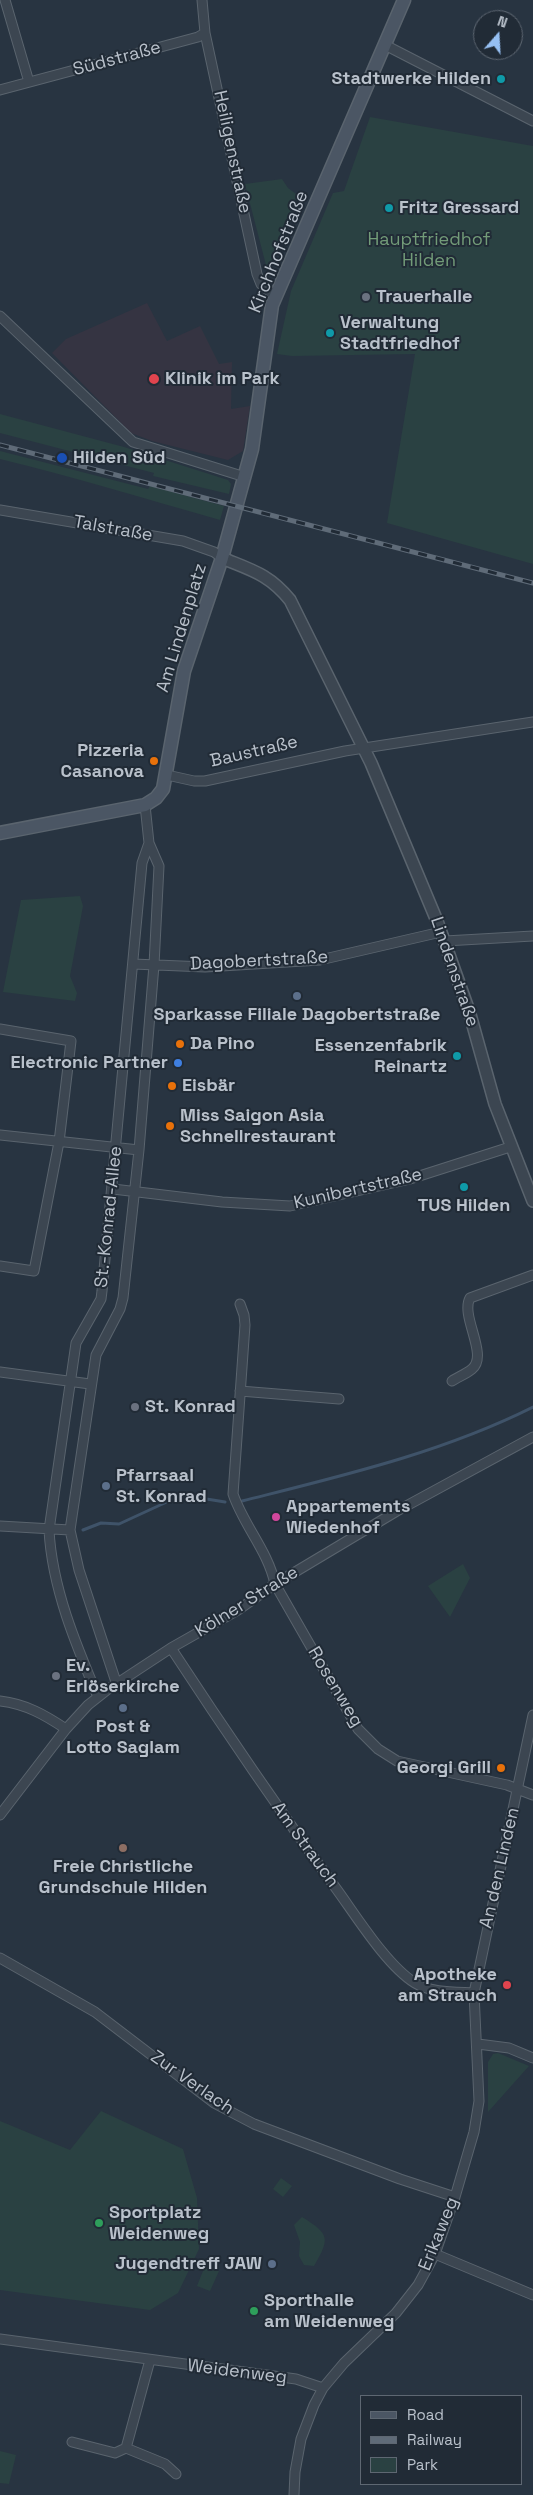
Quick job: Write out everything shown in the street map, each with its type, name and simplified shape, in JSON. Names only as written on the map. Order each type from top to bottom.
[{"type":"main road","name":"Kirchhofstraße","points":[[222,558],[245,477],[257,424],[270,315],[276,297],[404,0]]},
{"type":"main road","name":"Am Lindenplatz","points":[[166,774],[181,682],[222,558]]},
{"type":"main road","points":[[0,833],[144,805],[160,793],[166,774]]},
{"type":"street","points":[[5,0],[29,82]]},
{"type":"street","name":"Heiligenstraße","points":[[202,0],[205,33],[257,274],[261,284],[276,297]]},
{"type":"street","name":"Südstraße","points":[[0,90],[198,37],[205,33]]},
{"type":"street","points":[[385,45],[533,121]]},
{"type":"street","points":[[0,316],[133,442],[245,477]]},
{"type":"street","name":"Talstraße","points":[[0,510],[183,541],[210,550],[222,558]]},
{"type":"street","name":"Am Lindenplatz","points":[[222,558],[262,575],[277,584],[290,600],[363,748]]},
{"type":"street","name":"Baustraße","points":[[166,774],[194,781],[206,781],[268,766],[363,748],[533,722]]},
{"type":"street","name":"Lindenstraße","points":[[363,748],[443,937],[469,1011],[495,1104],[510,1147],[533,1201]]},
{"type":"street","name":"St.-Konrad-Allee","points":[[117,1685],[79,1570],[70,1530],[90,1384],[96,1355],[122,1304],[139,1150],[154,965],[159,866],[149,843],[144,805]]},
{"type":"street","name":"St.-Konrad-Allee","points":[[98,1698],[77,1646],[51,1561],[49,1530],[69,1380],[78,1337],[97,1306],[102,1291],[142,863],[149,843]]},
{"type":"street","name":"Dagobertstraße","points":[[133,964],[214,966],[320,960],[443,937],[533,936]]},
{"type":"street","points":[[0,1029],[71,1041],[59,1142],[34,1271],[0,1266]]},
{"type":"street","points":[[0,1134],[139,1150]]},
{"type":"street","name":"Kunibertstraße","points":[[112,1189],[134,1193],[290,1206],[410,1179],[510,1147]]},
{"type":"street","points":[[452,1381],[472,1369],[478,1358],[468,1308],[470,1298],[533,1275]]},
{"type":"street","name":"Rosenweg","points":[[240,1304],[245,1325],[233,1494],[239,1512],[271,1565],[275,1584],[358,1729],[378,1749],[397,1761],[518,1789],[533,1795]]},
{"type":"street","points":[[0,1372],[90,1384]]},
{"type":"street","points":[[240,1391],[339,1399]]},
{"type":"street","name":"Kölner Straße","points":[[0,1815],[66,1729],[98,1698],[170,1648],[238,1610],[275,1584],[397,1510],[533,1437]]},
{"type":"street","points":[[0,1526],[70,1530]]},
{"type":"street","name":"Am Strauch","points":[[170,1648],[256,1777],[359,1920],[400,1971],[416,1984],[431,1989],[474,1993]]},
{"type":"street","points":[[0,1701],[16,1703],[35,1710],[66,1729]]},
{"type":"street","name":"An den Linden","points":[[474,1993],[493,1896],[533,1715]]},
{"type":"street","name":"Zur Verlach","points":[[0,1958],[95,2012],[214,2103],[246,2120],[400,2179],[455,2197]]},
{"type":"street","name":"Erikaweg","points":[[294,2495],[295,2472],[301,2440],[307,2421],[323,2388],[344,2362],[396,2313],[418,2285],[435,2254],[455,2197],[477,2113],[478,2044],[474,1993]]},
{"type":"street","points":[[478,2044],[509,2048],[533,2058]]},
{"type":"street","points":[[435,2254],[533,2296]]},
{"type":"street","name":"Weidenweg","points":[[0,2339],[296,2379],[323,2388]]},
{"type":"street","points":[[126,2448],[150,2360]]},
{"type":"street","points":[[72,2442],[115,2453],[126,2448],[165,2464],[176,2474]]},
{"type":"shaded area","name":"Klinik im Park","points":[[147,303],[167,341],[200,326],[219,364],[232,362],[231,409],[250,406],[243,451],[228,460],[152,441],[131,433],[52,353],[66,339]]},
{"type":"green space","name":"Hauptfriedhof Hilden","points":[[370,117],[533,146],[533,564],[387,523],[415,354],[292,356],[277,354],[291,291],[333,193],[344,191]]},
{"type":"green space","points":[[282,179],[288,188],[300,197],[299,203],[270,268],[267,269],[245,184]]},
{"type":"green space","points":[[0,414],[124,447],[228,480],[231,484],[229,494],[153,476],[154,473],[0,433]]},
{"type":"green space","points":[[0,451],[148,489],[150,486],[224,506],[220,520],[0,459]]},
{"type":"green space","points":[[80,896],[83,906],[70,976],[77,993],[75,1001],[3,992],[21,900]]},
{"type":"green space","points":[[463,1564],[470,1578],[450,1617],[428,1586]]},
{"type":"green space","points":[[498,2053],[529,2066],[488,2112],[488,2062],[493,2054]]},
{"type":"green space","name":"Sportplatz Weidenweg","points":[[101,2111],[183,2149],[197,2198],[199,2249],[178,2293],[150,2310],[0,2290],[0,2121],[70,2150]]},
{"type":"green space","points":[[281,2178],[292,2186],[283,2197],[273,2189]]},
{"type":"green space","points":[[302,2217],[318,2228],[324,2238],[323,2249],[314,2266],[304,2265],[299,2256],[300,2242],[294,2225]]},
{"type":"green space","points":[[205,2266],[219,2271],[210,2291],[197,2286]]},
{"type":"green space","points":[[0,2451],[16,2455],[9,2484],[0,2483]]},
{"type":"waterway","points":[[242,1501],[390,1462],[463,1438],[533,1407]]},
{"type":"waterway","points":[[83,1530],[101,1523],[119,1524],[182,1495],[225,1502]]},
{"type":"railway","points":[[0,445],[533,583]]},
{"type":"place","name":"Stadtwerke Hilden","points":[[501,79]]},
{"type":"place","name":"Fritz Gressard","points":[[389,208]]},
{"type":"place","name":"Trauerhalle","points":[[366,297]]},
{"type":"place","name":"Verwaltung Stadtfriedhof","points":[[330,333]]},
{"type":"place","name":"Klinik im Park","points":[[154,379]]},
{"type":"place","name":"Hilden Süd","points":[[62,458]]},
{"type":"place","name":"Pizzeria Casanova","points":[[154,761]]},
{"type":"place","name":"Sparkasse Filiale Dagobertstraße","points":[[297,996]]},
{"type":"place","name":"Da Pino","points":[[180,1044]]},
{"type":"place","name":"Essenzenfabrik Reinartz","points":[[457,1056]]},
{"type":"place","name":"Electronic Partner","points":[[178,1063]]},
{"type":"place","name":"Eisbär","points":[[172,1086]]},
{"type":"place","name":"Miss Saigon Asia Schnellrestaurant","points":[[170,1126]]},
{"type":"place","name":"TUS Hilden","points":[[464,1187]]},
{"type":"place","name":"St. Konrad","points":[[135,1407]]},
{"type":"place","name":"Pfarrsaal St. Konrad","points":[[106,1486]]},
{"type":"place","name":"Appartements Wiedenhof","points":[[276,1517]]},
{"type":"place","name":"Ev. Erlöserkirche","points":[[56,1676]]},
{"type":"place","name":"Post & Lotto Saglam","points":[[123,1708]]},
{"type":"place","name":"Georgi Grill","points":[[501,1768]]},
{"type":"place","name":"Freie Christliche Grundschule Hilden","points":[[123,1848]]},
{"type":"place","name":"Apotheke am Strauch","points":[[507,1985]]},
{"type":"place","name":"Sportplatz Weidenweg","points":[[99,2223]]},
{"type":"place","name":"Jugendtreff JAW","points":[[272,2264]]},
{"type":"place","name":"Sporthalle am Weidenweg","points":[[254,2311]]}]
